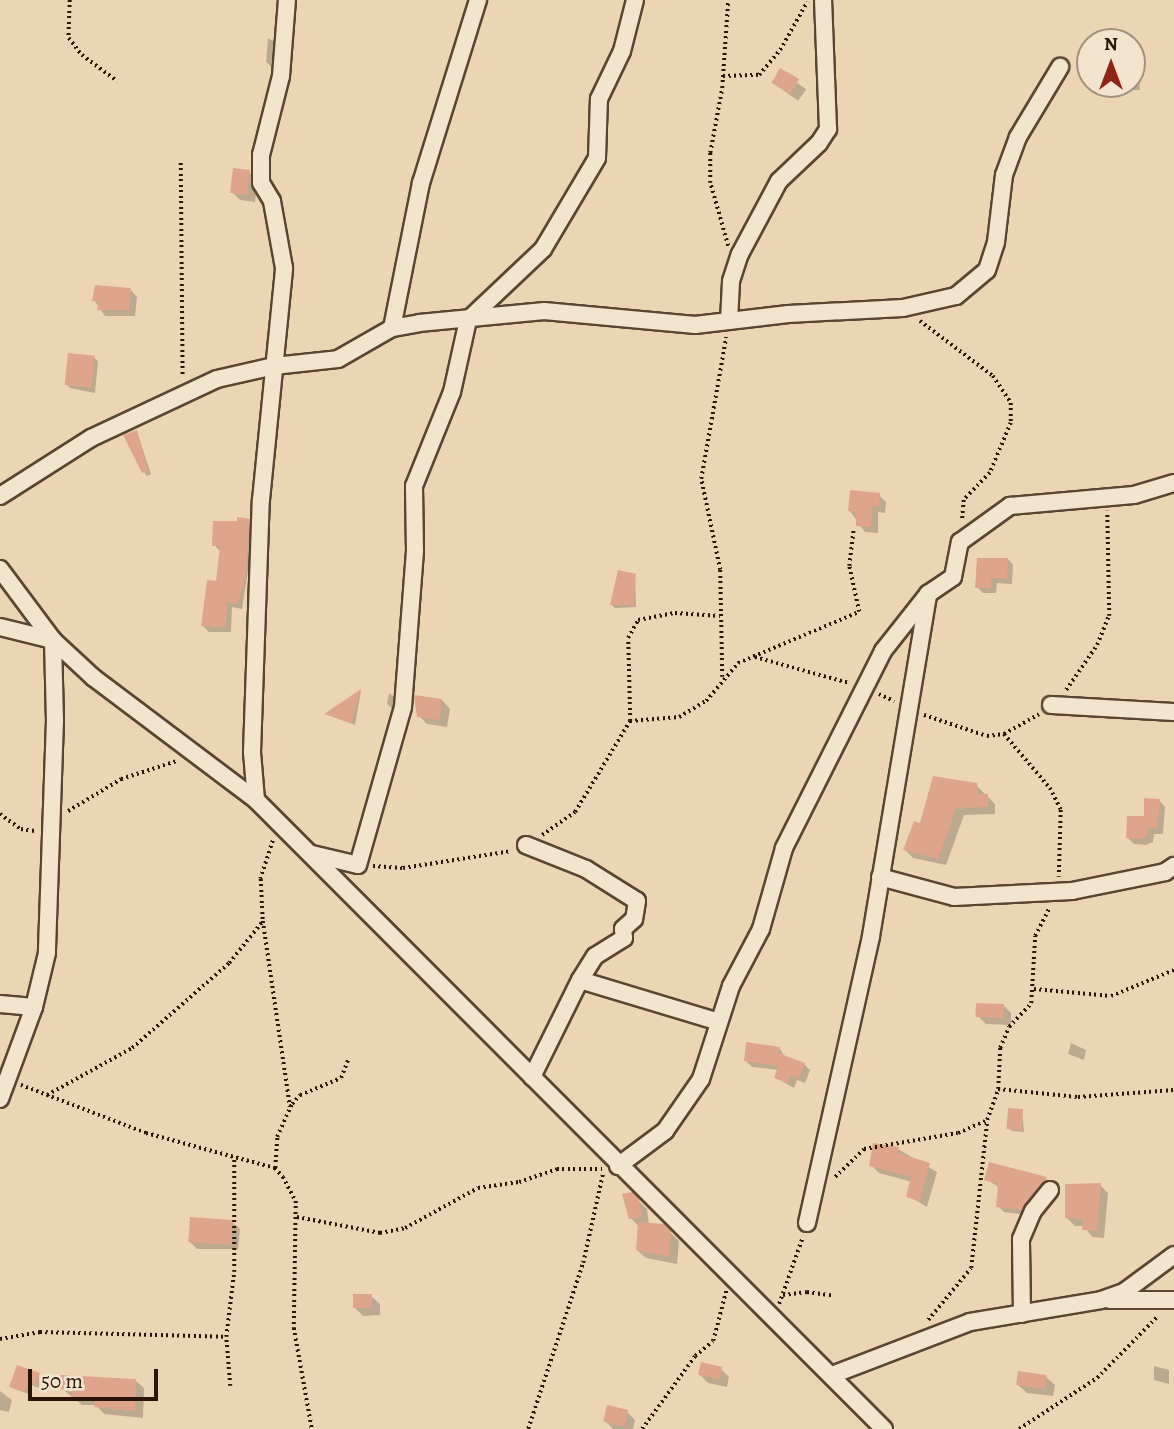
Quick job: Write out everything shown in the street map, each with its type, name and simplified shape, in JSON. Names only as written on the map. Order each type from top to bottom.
[{"type":"street","points":[[256,800],[252,752],[261,500],[284,268],[272,201],[261,183],[261,155],[281,76],[287,0]]},
{"type":"street","points":[[392,328],[421,183],[478,0]]},
{"type":"street","points":[[311,854],[358,865],[403,706],[415,551],[414,486],[452,392],[468,320],[486,298],[543,249],[597,158],[599,99],[622,51],[635,0]]},
{"type":"street","points":[[729,321],[736,265],[779,181],[819,144],[828,129],[823,0]]},
{"type":"street","points":[[0,496],[91,438],[184,393],[217,379],[274,366],[338,359],[392,328],[544,311],[669,324],[729,321],[903,308],[956,296],[987,270],[996,242],[1004,174],[1018,137],[1060,67]]},
{"type":"street","points":[[610,1168],[647,1148],[678,1114],[701,1079],[731,986],[761,929],[783,848],[883,651],[928,594],[953,577],[960,542],[1010,506],[1107,498],[1174,483]]},
{"type":"street","points":[[0,569],[53,640],[94,678],[256,800],[532,1077],[610,1168],[773,1316],[884,1429]]},
{"type":"street","points":[[807,1223],[880,877],[928,594]]},
{"type":"street","points":[[0,627],[53,640]]},
{"type":"street","points":[[0,1099],[34,1007],[47,953],[54,827],[53,640]]},
{"type":"street","points":[[1051,705],[1174,712]]},
{"type":"street","points":[[526,845],[586,869],[637,901],[634,919],[623,929],[624,938],[596,956],[580,980],[532,1077]]},
{"type":"street","points":[[880,877],[954,897],[1072,891],[1165,872],[1174,866]]},
{"type":"street","points":[[580,980],[719,1023]]},
{"type":"street","points":[[0,1004],[34,1007]]},
{"type":"street","points":[[1022,1314],[1021,1239],[1033,1211],[1050,1190]]},
{"type":"street","points":[[832,1375],[970,1322],[1101,1300],[1124,1292],[1174,1255]]},
{"type":"street","points":[[1101,1300],[1170,1305]]},
{"type":"path","points":[[70,0],[69,38],[82,55],[117,81]]},
{"type":"path","points":[[728,0],[723,76],[710,153],[710,183],[720,228],[736,265]]},
{"type":"path","points":[[723,76],[759,75],[780,50],[807,0]]},
{"type":"path","points":[[181,163],[184,393]]},
{"type":"path","points":[[903,308],[993,376],[1011,403],[1011,422],[990,473],[964,500],[960,542]]},
{"type":"path","points":[[722,677],[720,570],[701,479],[729,321]]},
{"type":"path","points":[[913,710],[956,729],[1004,734],[1051,705],[1076,680],[1109,616],[1107,498]]},
{"type":"path","points":[[630,721],[679,717],[706,701],[722,677],[738,663],[859,612],[849,566],[853,531]]},
{"type":"path","points":[[358,865],[403,868],[526,845],[575,811],[630,721],[628,638],[638,620],[675,613],[720,616]]},
{"type":"path","points":[[754,657],[866,688],[901,705]]},
{"type":"path","points":[[1004,734],[1050,788],[1061,810],[1062,861],[1057,883]]},
{"type":"path","points":[[0,814],[21,829],[54,827],[92,792],[160,763],[200,758]]},
{"type":"path","points":[[280,825],[261,879],[263,920],[290,1108]]},
{"type":"path","points":[[924,1323],[971,1268],[987,1120],[998,1089],[1000,1048],[1009,1027],[1026,1013],[1034,989],[1035,936],[1054,895]]},
{"type":"path","points":[[47,1095],[132,1048],[229,963],[263,920]]},
{"type":"path","points":[[1034,989],[1111,996],[1174,970]]},
{"type":"path","points":[[275,1168],[277,1138],[290,1108],[300,1095],[341,1078],[348,1060]]},
{"type":"path","points":[[6,1077],[146,1133],[275,1168],[290,1187],[297,1217],[292,1265],[294,1328],[312,1429]]},
{"type":"path","points":[[998,1089],[1078,1097],[1174,1090]]},
{"type":"path","points":[[831,1182],[864,1149],[958,1133],[987,1120]]},
{"type":"path","points":[[230,1386],[226,1337],[234,1272],[234,1157]]},
{"type":"path","points":[[297,1217],[380,1233],[405,1228],[478,1188],[519,1182],[557,1169],[610,1168],[583,1263],[528,1429]]},
{"type":"path","points":[[773,1316],[783,1295],[807,1223]]},
{"type":"path","points":[[642,1429],[695,1356],[713,1341],[730,1277]]},
{"type":"path","points":[[783,1295],[807,1292],[834,1296]]},
{"type":"path","points":[[1019,1429],[1097,1378],[1170,1305]]},
{"type":"path","points":[[0,1339],[40,1332],[226,1337]]},
{"type":"building","points":[[780,68],[799,79],[791,94],[772,83]]},
{"type":"building","points":[[233,168],[250,170],[247,195],[230,193]]},
{"type":"building","points":[[95,285],[131,288],[129,310],[97,310],[99,302],[92,301]]},
{"type":"building","points":[[68,353],[95,356],[92,388],[65,385]]},
{"type":"building","points":[[137,430],[148,471],[142,473],[123,435]]},
{"type":"building","points":[[850,490],[880,493],[879,506],[872,506],[871,527],[856,526],[856,512],[848,511]]},
{"type":"building","points":[[237,517],[250,519],[245,581],[237,604],[227,602],[226,627],[201,626],[207,580],[216,581],[220,546],[212,546],[213,521],[237,521]]},
{"type":"building","points":[[977,558],[1008,558],[1007,579],[991,578],[991,588],[975,588]]},
{"type":"building","points":[[618,570],[636,574],[633,605],[610,605]]},
{"type":"building","points":[[361,689],[351,723],[324,714]]},
{"type":"building","points":[[414,695],[442,699],[439,720],[417,717]]},
{"type":"building","points":[[933,776],[977,783],[978,794],[988,794],[988,807],[956,808],[938,859],[903,850],[914,821],[920,823]]},
{"type":"building","points":[[1144,798],[1160,799],[1157,828],[1148,828],[1147,836],[1139,839],[1126,838],[1127,816],[1144,816]]},
{"type":"building","points":[[976,1003],[1004,1004],[1003,1018],[976,1017]]},
{"type":"building","points":[[746,1042],[780,1047],[778,1053],[805,1063],[799,1078],[791,1075],[788,1083],[774,1078],[778,1066],[744,1061]]},
{"type":"building","points":[[1008,1108],[1023,1109],[1021,1130],[1007,1129]]},
{"type":"building","points":[[873,1143],[899,1147],[898,1153],[930,1163],[919,1201],[906,1197],[911,1177],[869,1166]]},
{"type":"building","points":[[989,1162],[1047,1177],[1022,1210],[996,1207],[998,1184],[984,1180]]},
{"type":"building","points":[[1101,1183],[1097,1231],[1082,1230],[1083,1219],[1065,1218],[1065,1184]]},
{"type":"building","points":[[633,1192],[639,1199],[642,1217],[629,1219],[622,1194]]},
{"type":"building","points":[[190,1217],[233,1220],[231,1245],[188,1242]]},
{"type":"building","points":[[638,1222],[664,1224],[671,1231],[669,1257],[636,1250]]},
{"type":"building","points":[[353,1294],[372,1294],[372,1308],[353,1308]]},
{"type":"building","points":[[701,1362],[722,1367],[720,1380],[698,1375]]},
{"type":"building","points":[[17,1365],[40,1373],[35,1385],[28,1383],[24,1392],[9,1387]]},
{"type":"building","points":[[1018,1371],[1047,1375],[1045,1389],[1016,1385]]},
{"type":"building","points":[[60,1375],[136,1379],[135,1411],[94,1407],[95,1397],[72,1397],[72,1389],[60,1389]]},
{"type":"building","points":[[607,1405],[628,1410],[625,1427],[603,1422]]}]
